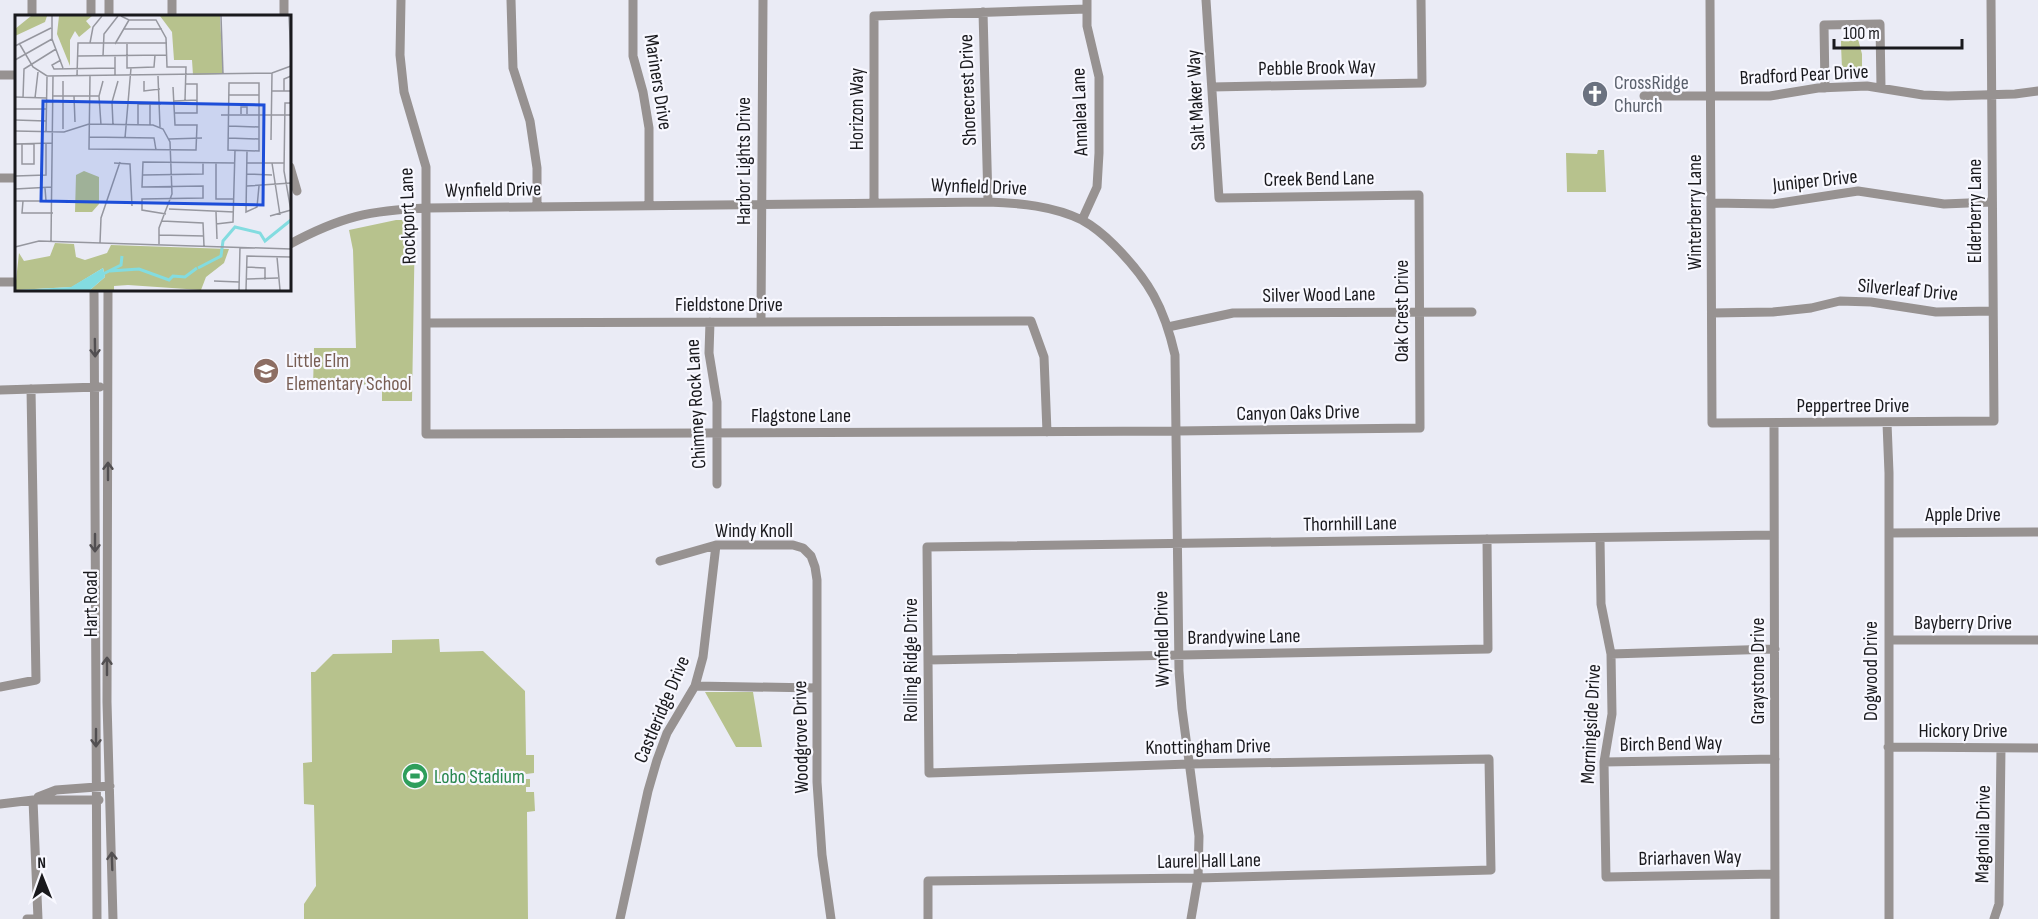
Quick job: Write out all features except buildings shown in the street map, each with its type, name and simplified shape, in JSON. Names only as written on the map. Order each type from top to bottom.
[{"type":"street","points":[[171,0],[172,15]]},
{"type":"street","name":"Rockport Lane","points":[[401,0],[400,55],[404,92],[426,166],[426,434]]},
{"type":"street","points":[[511,0],[513,68],[530,121],[537,168],[537,206]]},
{"type":"street","name":"Mariners Drive","points":[[633,0],[633,56],[643,92],[649,128],[650,205]]},
{"type":"street","name":"Harbor Lights Drive","points":[[761,322],[763,0]]},
{"type":"street","name":"Salt Maker Way","points":[[1206,0],[1219,198]]},
{"type":"street","name":"Pebble Brook Way","points":[[1212,87],[1422,82],[1421,0]]},
{"type":"street","name":"Winterberry Lane","points":[[1710,0],[1712,423]]},
{"type":"street","name":"Elderberry Lane","points":[[1991,0],[1994,421]]},
{"type":"street","points":[[983,12],[1087,5]]},
{"type":"street","name":"Annalea Lane","points":[[1082,220],[1097,187],[1099,153],[1099,77],[1087,26],[1087,5]]},
{"type":"street","name":"Horizon Way","points":[[874,203],[874,15],[983,12]]},
{"type":"street","name":"Shorecrest Drive","points":[[983,12],[988,202]]},
{"type":"street","points":[[1825,88],[1824,25],[1880,24],[1881,88]]},
{"type":"street","name":"Bradford Pear Drive","points":[[1644,96],[1770,96],[1825,88],[1867,86],[1923,95],[1992,95],[2038,91]]},
{"type":"street","points":[[291,170],[297,191]]},
{"type":"street","name":"Juniper Drive","points":[[1712,203],[1773,204],[1858,191],[1944,204],[1992,202]]},
{"type":"street","name":"Creek Bend Lane","points":[[1219,198],[1419,195]]},
{"type":"street","name":"Oak Crest Drive","points":[[1419,195],[1420,428]]},
{"type":"street","name":"Wynfield Drive","points":[[291,243],[318,228],[348,217],[386,210],[537,206],[988,202],[1015,202],[1046,208],[1082,220],[1106,237],[1131,262],[1154,292],[1168,327],[1175,356],[1179,655],[1182,709],[1199,836],[1198,878],[1191,919]]},
{"type":"street","name":"Hart Road","points":[[94,291],[97,919]]},
{"type":"street","name":"Hart Road","points":[[108,291],[107,702],[113,919]]},
{"type":"street","name":"Silverleaf Drive","points":[[1712,313],[1773,312],[1811,308],[1840,301],[1870,302],[1936,312],[1993,311]]},
{"type":"street","name":"Silver Wood Lane","points":[[1168,327],[1233,313],[1472,312]]},
{"type":"street","name":"Fieldstone Drive","points":[[426,323],[1031,321],[1044,357],[1047,432]]},
{"type":"street","name":"Chimney Rock Lane","points":[[710,322],[709,353],[717,402],[717,484]]},
{"type":"street","points":[[0,390],[108,387]]},
{"type":"street","points":[[0,687],[36,680],[31,389]]},
{"type":"street","name":"Peppertree Drive","points":[[1712,423],[1994,421]]},
{"type":"street","name":"Graystone Drive","points":[[1774,423],[1775,919]]},
{"type":"street","name":"Dogwood Drive","points":[[1887,423],[1889,919]]},
{"type":"street","name":"Canyon Oaks Drive","points":[[1177,431],[1420,428]]},
{"type":"street","name":"Flagstone Lane","points":[[426,434],[1177,431]]},
{"type":"street","name":"Apple Drive","points":[[1889,532],[2038,532]]},
{"type":"street","name":"Thornhill Lane","points":[[927,547],[1774,535]]},
{"type":"street","name":"Morningside Drive","points":[[1600,538],[1601,604],[1611,654],[1612,714],[1604,762],[1606,877]]},
{"type":"street","name":"Brandywine Lane","points":[[928,660],[1488,649],[1487,539]]},
{"type":"street","name":"Windy Knoll","points":[[660,561],[716,545],[793,545],[803,548],[811,556]]},
{"type":"street","name":"Castleridge Drive","points":[[620,919],[657,760],[667,733],[695,686],[703,657],[716,545]]},
{"type":"street","name":"Rolling Ridge Drive","points":[[927,547],[929,773]]},
{"type":"street","name":"Woodgrove Drive","points":[[811,556],[817,580],[817,782],[822,855],[831,919]]},
{"type":"street","points":[[96,583],[108,583]]},
{"type":"street","name":"Bayberry Drive","points":[[1889,640],[2038,640]]},
{"type":"street","points":[[1611,654],[1774,649]]},
{"type":"street","points":[[695,686],[817,688]]},
{"type":"street","name":"Hickory Drive","points":[[1888,747],[2038,748]]},
{"type":"street","name":"Magnolia Drive","points":[[1994,919],[1999,904],[2001,748]]},
{"type":"street","name":"Knottingham Drive","points":[[929,773],[1189,764],[1489,759],[1491,870]]},
{"type":"street","name":"Birch Bend Way","points":[[1604,762],[1775,759]]},
{"type":"street","points":[[33,800],[56,790],[110,786]]},
{"type":"street","points":[[27,919],[38,919],[33,800]]},
{"type":"street","points":[[0,804],[33,800],[110,800]]},
{"type":"street","name":"Laurel Hall Lane","points":[[928,919],[928,881],[1198,878],[1491,870]]},
{"type":"street","name":"Briarhaven Way","points":[[1606,877],[1775,874]]},
{"type":"green space","points":[[1858,39],[1862,54],[1862,71],[1842,72],[1841,41]]},
{"type":"green space","points":[[1598,150],[1604,150],[1606,192],[1567,192],[1566,153],[1597,154]]},
{"type":"green space","points":[[396,220],[415,222],[412,401],[382,401],[382,385],[342,384],[313,388],[314,348],[356,348],[353,250],[349,230]]},
{"type":"green space","name":"Lobo Stadium","points":[[439,639],[440,652],[483,651],[525,691],[526,755],[534,755],[534,773],[526,774],[526,779],[530,779],[530,787],[526,787],[526,792],[534,792],[535,811],[527,812],[528,919],[304,919],[304,904],[316,886],[314,805],[304,804],[303,763],[312,762],[311,672],[315,672],[333,654],[392,653],[392,640]]},
{"type":"green space","points":[[705,692],[753,692],[762,747],[736,747]]},
{"type":"place","name":"CrossRidge Church","points":[[1595,94]]},
{"type":"place","name":"Little Elm Elementary School","points":[[266,371]]},
{"type":"place","name":"Lobo Stadium","points":[[415,776]]}]
